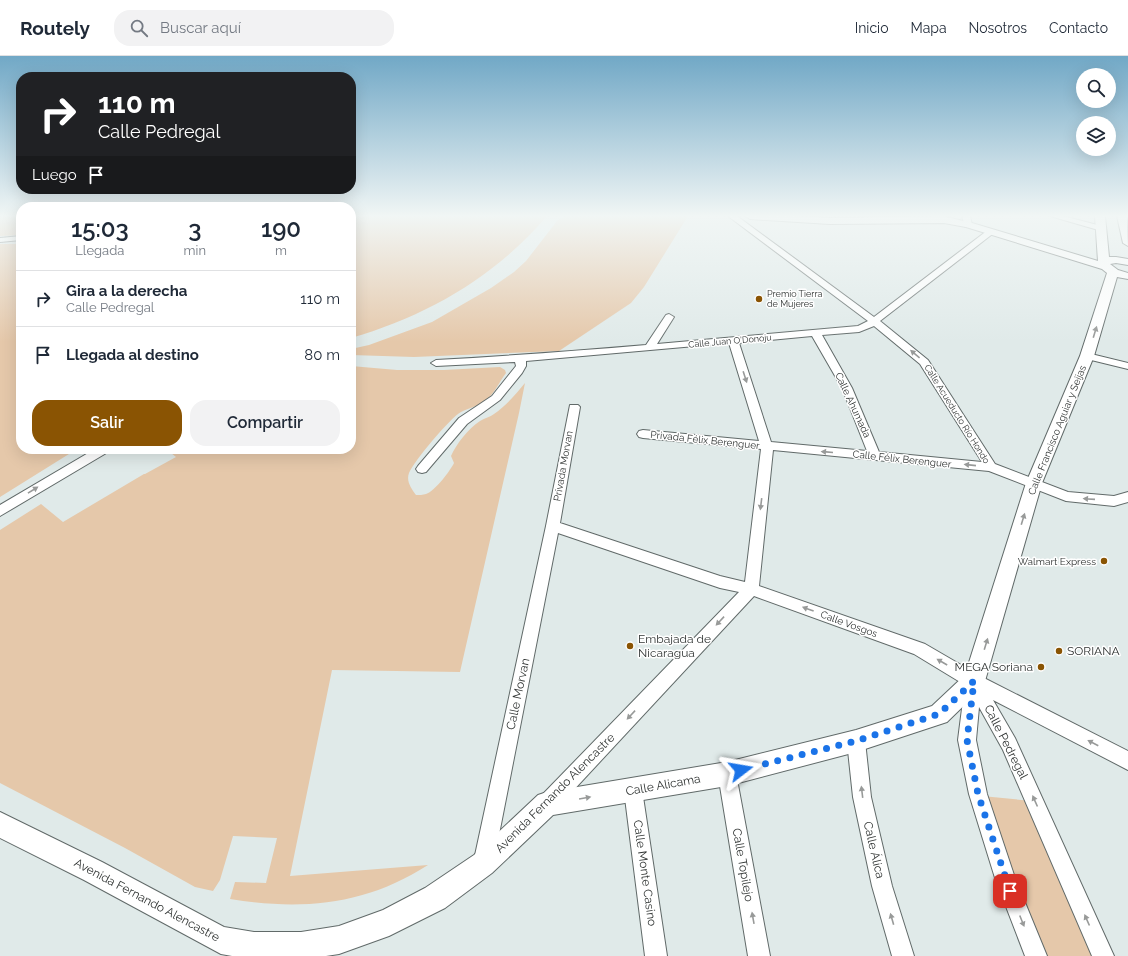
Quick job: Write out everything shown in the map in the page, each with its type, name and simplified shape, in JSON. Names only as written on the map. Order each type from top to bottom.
[{"type":"street","name":"Calle Acueducto Río Hondo","points":[[789,258],[874,321],[924,362],[991,467]]},
{"type":"street","name":"Calle Juan O'Donoju","points":[[436,363],[520,357],[542,357],[859,329],[868,326],[957,258]]},
{"type":"street","points":[[1073,258],[1117,272]]},
{"type":"street","name":"Calle Francisco Aguiar y Seijas","points":[[974,681],[1034,483],[1088,356],[1117,272],[1112,258]]},
{"type":"street","points":[[1117,272],[1105,262],[1114,260],[1128,262]]},
{"type":"street","points":[[650,347],[669,318]]},
{"type":"street","name":"Calle Ahumada","points":[[816,334],[847,388],[875,456]]},
{"type":"street","points":[[733,340],[767,447],[751,588]]},
{"type":"street","points":[[1088,356],[1128,366]]},
{"type":"street","points":[[422,469],[463,421],[496,398],[517,373],[521,366],[520,357]]},
{"type":"street","name":"Privada Morvan","points":[[553,526],[574,407]]},
{"type":"street","name":"Privada Félix Berenguer","points":[[643,434],[767,447]]},
{"type":"street","name":"Calle Félix Berenguer","points":[[767,447],[991,467],[1034,483]]},
{"type":"street","points":[[0,511],[96,454]]},
{"type":"street","points":[[1034,483],[1066,496],[1114,501],[1128,498]]},
{"type":"street","name":"Calle Vosgos","points":[[553,526],[720,582],[751,588],[919,650],[974,681],[1128,761]]},
{"type":"street","name":"Calle Morvan","points":[[483,864],[553,526]]},
{"type":"street","name":"Avenida Fernando Alencastre","points":[[0,825],[93,871],[221,940],[254,946],[301,946],[339,940],[382,924],[435,898],[483,864],[547,804],[751,588]]},
{"type":"street","name":"Calle Alicama","points":[[547,804],[727,774],[856,741],[939,714],[974,681]]},
{"type":"street","name":"Calle Pedregal","points":[[974,681],[967,740],[978,794],[1005,878],[1036,956]]},
{"type":"street","name":"Calle Pedregal","points":[[974,681],[1009,744],[1103,956]]},
{"type":"street","name":"Calle Álica","points":[[856,741],[862,797],[882,886],[903,956]]},
{"type":"street","name":"Calle Topilejo","points":[[727,774],[760,956]]},
{"type":"street","name":"Calle Monte Casino","points":[[633,790],[656,956]]},
{"type":"shaded area","points":[[0,258],[16,258],[16,454],[69,454],[0,497]]},
{"type":"shaded area","points":[[356,258],[505,258],[458,292],[433,306],[379,329],[356,336]]},
{"type":"shaded area","points":[[528,258],[662,258],[644,287],[631,303],[559,351],[414,357],[356,355],[356,348],[369,345],[432,322],[491,288],[514,272]]},
{"type":"shaded area","points":[[356,366],[397,370],[444,370],[500,367],[505,370],[506,373],[489,397],[480,404],[461,412],[456,416],[441,431],[412,467],[408,479],[412,490],[416,495],[422,495],[430,492],[446,476],[454,463],[451,456],[456,446],[471,428],[503,407],[525,383],[460,672],[332,670],[290,876],[428,865],[381,889],[333,902],[283,904],[257,903],[230,899],[235,882],[266,883],[277,838],[233,836],[220,880],[213,891],[195,887],[125,848],[0,783],[0,530],[41,504],[63,522],[144,474],[176,457],[172,454],[356,454]]},
{"type":"shaded area","points":[[982,796],[1032,801],[1102,956],[1039,956]]},
{"type":"place","name":"Premio Tierra de Mujeres","points":[[759,299]]},
{"type":"place","name":"Walmart Express","points":[[1104,561]]},
{"type":"place","name":"Embajada de Nicaragua","points":[[630,646]]},
{"type":"place","name":"SORIANA","points":[[1059,651]]},
{"type":"place","name":"MEGA Soriana","points":[[1041,667]]},
{"type":"route","points":[[741,770],[856,741],[939,714],[974,681],[967,740],[978,794],[1010,891]]}]
